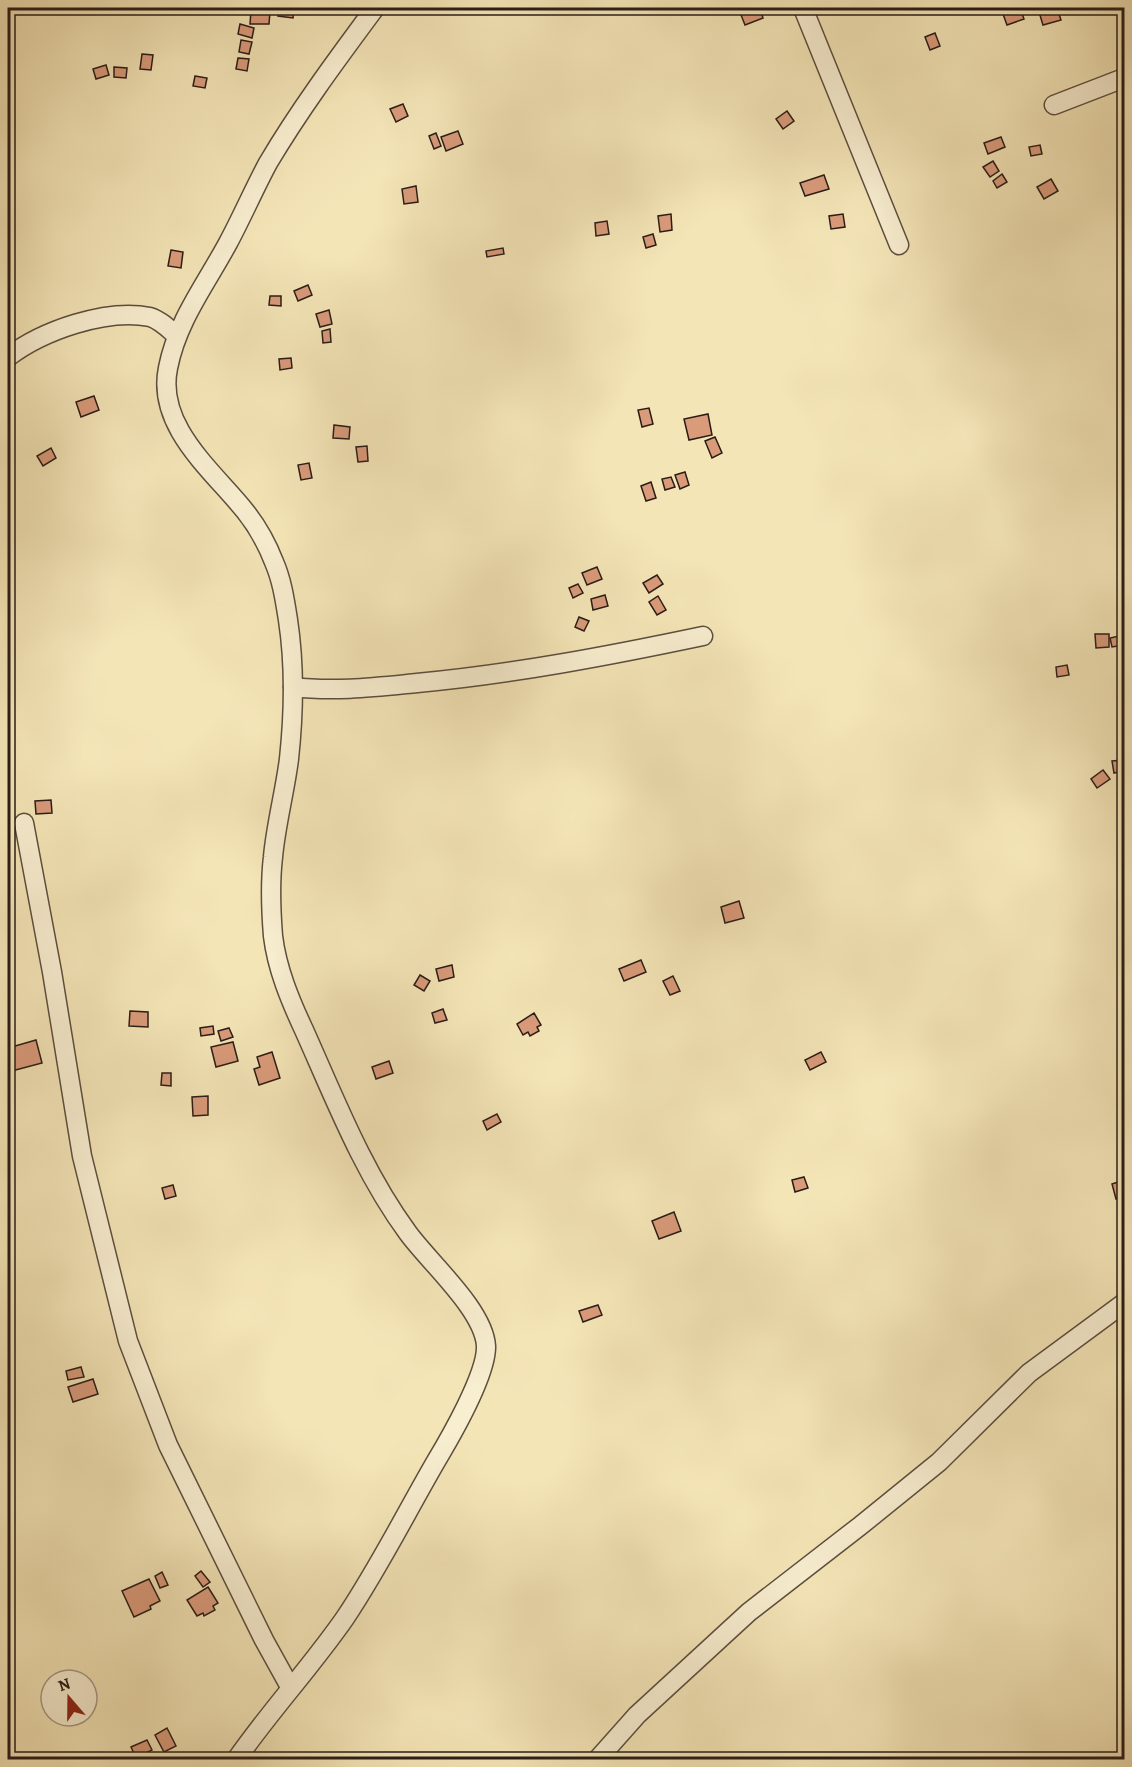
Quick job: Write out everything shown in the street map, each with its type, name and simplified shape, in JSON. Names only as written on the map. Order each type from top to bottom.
[{"type":"street","points":[[236,1760],[344,1619],[366,1584],[454,1431],[480,1372],[486,1350],[482,1331],[469,1306],[408,1233],[382,1194],[357,1147],[288,996],[273,937],[273,857],[289,758],[293,687],[289,626],[277,567],[261,535],[245,511],[211,474],[176,423],[168,400],[166,374],[177,336],[189,309],[230,239],[268,164],[308,101],[375,8]]},
{"type":"street","points":[[803,8],[899,245]]},
{"type":"street","points":[[1054,105],[1125,78]]},
{"type":"street","points":[[8,357],[36,339],[64,327],[104,318],[151,317],[177,336]]},
{"type":"street","points":[[293,687],[317,690],[351,689],[482,677],[601,657],[703,636]]},
{"type":"street","points":[[24,823],[70,1074],[82,1156],[128,1341],[168,1445],[264,1640],[290,1687]]},
{"type":"street","points":[[597,1760],[637,1715],[749,1612],[861,1526],[939,1461],[1029,1373],[1125,1303]]},
{"type":"building","points":[[279,8],[294,8],[293,18],[278,16]]},
{"type":"building","points":[[760,8],[763,18],[745,25],[741,15]]},
{"type":"building","points":[[1020,8],[1024,19],[1007,25],[1003,14]]},
{"type":"building","points":[[1057,8],[1061,20],[1043,25],[1039,12]]},
{"type":"building","points":[[251,11],[270,12],[269,24],[250,24]]},
{"type":"building","points":[[240,24],[254,28],[252,38],[238,34]]},
{"type":"building","points":[[935,33],[940,46],[930,50],[925,37]]},
{"type":"building","points":[[241,40],[252,42],[249,54],[239,52]]},
{"type":"building","points":[[142,54],[153,55],[151,70],[140,69]]},
{"type":"building","points":[[238,58],[249,59],[247,71],[236,69]]},
{"type":"building","points":[[106,65],[109,75],[96,79],[93,69]]},
{"type":"building","points":[[114,67],[127,68],[126,78],[114,77]]},
{"type":"building","points":[[195,76],[207,78],[205,88],[193,86]]},
{"type":"building","points":[[403,104],[408,116],[396,122],[390,109]]},
{"type":"building","points":[[787,111],[794,121],[783,129],[776,119]]},
{"type":"building","points":[[458,131],[463,144],[446,151],[441,137]]},
{"type":"building","points":[[436,133],[441,146],[434,149],[429,136]]},
{"type":"building","points":[[1001,137],[1005,147],[988,154],[984,143]]},
{"type":"building","points":[[1040,145],[1042,154],[1031,156],[1029,147]]},
{"type":"building","points":[[993,161],[999,171],[990,177],[983,167]]},
{"type":"building","points":[[1002,174],[1007,182],[997,188],[993,181]]},
{"type":"building","points":[[824,175],[829,189],[805,196],[800,183]]},
{"type":"building","points":[[1051,179],[1058,191],[1044,199],[1037,187]]},
{"type":"building","points":[[416,186],[418,202],[404,204],[402,189]]},
{"type":"building","points":[[671,214],[672,230],[660,232],[658,216]]},
{"type":"building","points":[[843,214],[845,227],[831,229],[829,216]]},
{"type":"building","points":[[607,221],[609,234],[596,236],[595,223]]},
{"type":"building","points":[[653,234],[656,245],[646,248],[643,237]]},
{"type":"building","points":[[503,248],[504,254],[487,257],[486,251]]},
{"type":"building","points":[[171,250],[183,252],[181,268],[168,266]]},
{"type":"building","points":[[308,285],[312,295],[298,301],[294,291]]},
{"type":"building","points":[[270,296],[281,296],[281,306],[269,305]]},
{"type":"building","points":[[329,310],[332,324],[320,327],[316,314]]},
{"type":"building","points":[[330,329],[331,342],[323,343],[322,331]]},
{"type":"building","points":[[291,358],[292,368],[280,370],[279,359]]},
{"type":"building","points":[[94,396],[99,410],[81,417],[76,402]]},
{"type":"building","points":[[649,408],[653,424],[642,427],[638,410]]},
{"type":"building","points":[[708,414],[712,435],[689,440],[684,419]]},
{"type":"building","points":[[334,425],[350,427],[349,439],[333,438]]},
{"type":"building","points":[[715,437],[722,453],[712,458],[705,441]]},
{"type":"building","points":[[367,446],[368,461],[358,462],[356,447]]},
{"type":"building","points":[[51,448],[56,458],[43,466],[37,456]]},
{"type":"building","points":[[309,463],[312,478],[301,480],[298,465]]},
{"type":"building","points":[[685,472],[689,485],[680,489],[675,475]]},
{"type":"building","points":[[671,477],[675,487],[665,490],[662,479]]},
{"type":"building","points":[[651,482],[656,498],[646,501],[641,486]]},
{"type":"building","points":[[597,567],[602,579],[587,585],[582,573]]},
{"type":"building","points":[[657,575],[663,584],[649,593],[643,583]]},
{"type":"building","points":[[578,584],[583,593],[573,598],[569,588]]},
{"type":"building","points":[[605,595],[608,606],[593,610],[591,599]]},
{"type":"building","points":[[658,596],[666,610],[657,615],[649,602]]},
{"type":"building","points":[[579,617],[589,621],[584,631],[575,627]]},
{"type":"building","points":[[1095,634],[1109,634],[1109,647],[1096,648]]},
{"type":"building","points":[[1124,635],[1124,645],[1112,647],[1110,638]]},
{"type":"building","points":[[1067,665],[1069,675],[1057,677],[1056,667]]},
{"type":"building","points":[[1124,760],[1124,771],[1114,773],[1112,761]]},
{"type":"building","points":[[1103,770],[1110,779],[1097,788],[1091,779]]},
{"type":"building","points":[[51,800],[52,813],[36,814],[35,801]]},
{"type":"building","points":[[739,901],[744,918],[725,923],[721,907]]},
{"type":"building","points":[[641,960],[646,972],[624,981],[619,969]]},
{"type":"building","points":[[452,965],[454,977],[439,981],[436,969]]},
{"type":"building","points":[[420,975],[430,981],[424,991],[414,985]]},
{"type":"building","points":[[673,976],[680,991],[670,995],[663,981]]},
{"type":"building","points":[[443,1009],[447,1020],[435,1023],[432,1013]]},
{"type":"building","points":[[130,1011],[148,1012],[148,1027],[129,1026]]},
{"type":"building","points":[[534,1013],[541,1025],[537,1027],[539,1031],[530,1036],[528,1032],[523,1035],[517,1024]]},
{"type":"building","points":[[213,1026],[214,1034],[201,1036],[200,1028]]},
{"type":"building","points":[[229,1028],[233,1037],[221,1041],[218,1031]]},
{"type":"building","points":[[36,1040],[42,1063],[8,1072],[8,1048]]},
{"type":"building","points":[[233,1042],[238,1061],[216,1067],[211,1047]]},
{"type":"building","points":[[272,1052],[280,1078],[259,1085],[254,1069],[260,1067],[257,1057]]},
{"type":"building","points":[[821,1052],[826,1062],[810,1070],[805,1060]]},
{"type":"building","points":[[389,1061],[393,1073],[376,1079],[372,1067]]},
{"type":"building","points":[[162,1073],[171,1073],[171,1086],[161,1085]]},
{"type":"building","points":[[208,1096],[208,1115],[193,1116],[192,1097]]},
{"type":"building","points":[[497,1114],[501,1122],[487,1130],[483,1121]]},
{"type":"building","points":[[804,1177],[808,1188],[795,1192],[792,1180]]},
{"type":"building","points":[[1124,1180],[1124,1196],[1116,1199],[1112,1184]]},
{"type":"building","points":[[173,1185],[176,1196],[165,1199],[162,1188]]},
{"type":"building","points":[[674,1212],[681,1231],[659,1239],[652,1221]]},
{"type":"building","points":[[598,1305],[602,1315],[583,1322],[579,1311]]},
{"type":"building","points":[[81,1367],[84,1377],[68,1380],[66,1371]]},
{"type":"building","points":[[93,1379],[98,1394],[73,1402],[68,1387]]},
{"type":"building","points":[[201,1571],[210,1582],[203,1587],[195,1576]]},
{"type":"building","points":[[162,1572],[168,1585],[160,1588],[155,1576]]},
{"type":"building","points":[[149,1579],[160,1601],[150,1606],[151,1609],[134,1617],[122,1591]]},
{"type":"building","points":[[208,1587],[218,1603],[213,1606],[215,1610],[204,1616],[203,1613],[197,1616],[187,1600]]},
{"type":"building","points":[[167,1728],[176,1746],[164,1752],[155,1735]]},
{"type":"building","points":[[147,1740],[152,1750],[136,1758],[131,1747]]}]
